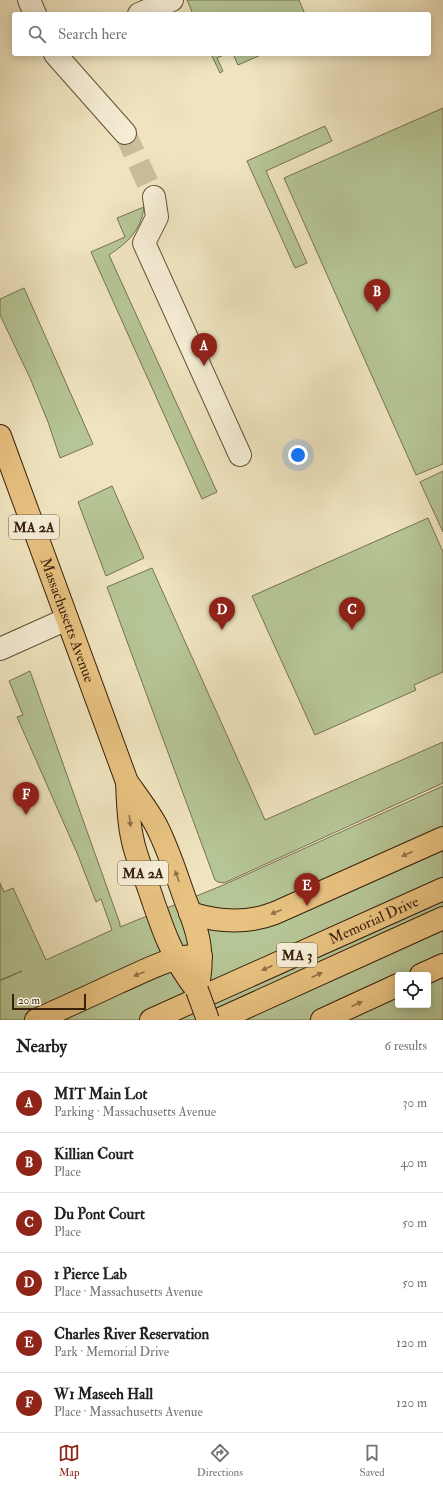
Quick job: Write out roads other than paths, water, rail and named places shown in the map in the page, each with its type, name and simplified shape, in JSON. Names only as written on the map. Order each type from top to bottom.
[{"type":"main road","name":"Massachusetts Avenue","points":[[0,436],[127,782],[147,810],[162,837],[190,913],[198,938],[196,974],[208,1020]]},
{"type":"main road","name":"Massachusetts Avenue","points":[[127,782],[129,821],[136,854],[176,959]]},
{"type":"main road","points":[[190,913],[230,921],[260,918],[275,913],[443,838]]},
{"type":"main road","name":"Memorial Drive","points":[[151,1020],[443,889]]},
{"type":"main road","name":"Memorial Drive","points":[[218,1020],[443,918]]},
{"type":"main road","points":[[36,1020],[140,973],[176,959],[192,955],[196,974]]},
{"type":"main road","points":[[428,972],[443,965]]},
{"type":"main road","points":[[322,1020],[395,987]]},
{"type":"street","points":[[29,0],[34,12]]},
{"type":"street","points":[[144,12],[172,0]]},
{"type":"street","points":[[57,56],[125,133]]},
{"type":"street","points":[[154,197],[157,217],[144,243],[240,455]]},
{"type":"street","points":[[0,649],[67,619]]},
{"type":"tunnel","points":[[125,133],[154,197]]},
{"type":"place","name":"Killian Court","points":[[377,312]]},
{"type":"place","name":"MIT Main Lot","points":[[204,366]]},
{"type":"place","name":"1 Pierce Lab","points":[[222,630]]},
{"type":"place","name":"Du Pont Court","points":[[352,630]]},
{"type":"place","name":"W1 Maseeh Hall","points":[[26,815]]},
{"type":"place","name":"Charles River Reservation","points":[[307,906]]}]
